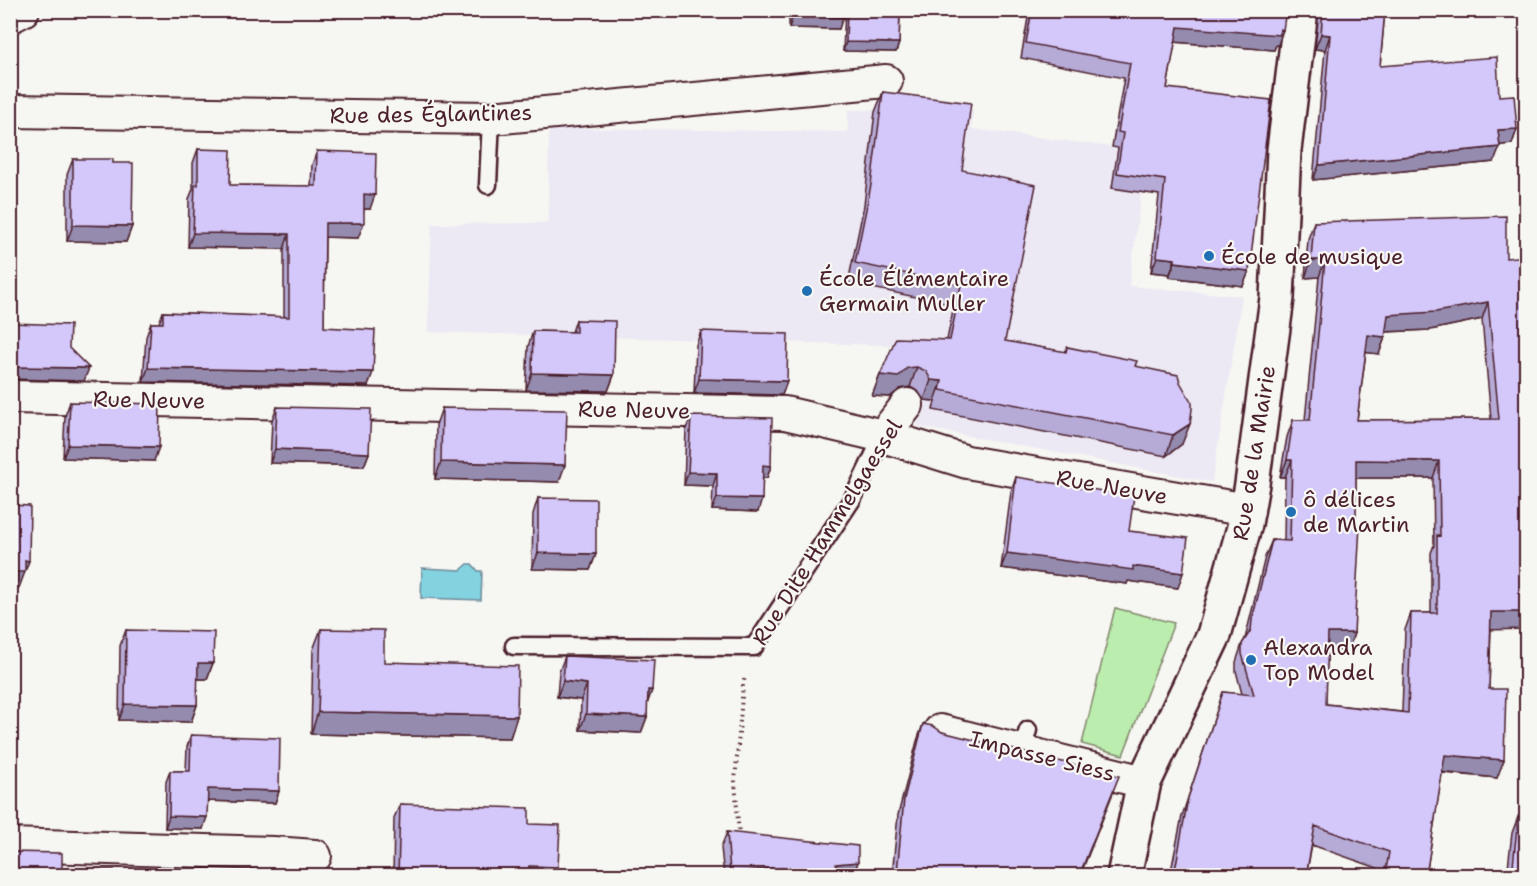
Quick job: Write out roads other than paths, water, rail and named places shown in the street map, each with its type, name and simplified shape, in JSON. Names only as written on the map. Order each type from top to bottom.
[{"type":"street","points":[[10,17],[23,10]]},
{"type":"street","name":"Rue de la Mairie","points":[[1124,876],[1144,782],[1214,635],[1248,510],[1277,298],[1284,150],[1301,10]]},
{"type":"street","name":"Rue des Églantines","points":[[10,111],[491,118],[886,81]]},
{"type":"street","name":"Rue Neuve","points":[[10,398],[785,413],[883,436],[967,462],[1248,510]]},
{"type":"street","name":"Rue Dite Hammelgaessel","points":[[883,436],[907,405]]},
{"type":"street","name":"Impasse Siess","points":[[940,731],[1025,741],[1144,782]]},
{"type":"street","points":[[10,845],[315,856]]},
{"type":"lane","points":[[488,185],[491,118]]},
{"type":"lane","name":"Rue Dite Hammelgaessel","points":[[514,645],[754,647],[853,498],[883,436]]},
{"type":"water","points":[[468,564],[482,571],[481,600],[421,598],[422,568],[461,570]]},
{"type":"place","name":"École de musique","points":[[1209,256]]},
{"type":"place","name":"École Élémentaire Germain Muller","points":[[807,291]]},
{"type":"place","name":"ô délices de Martin","points":[[1291,512]]},
{"type":"place","name":"Alexandra Top Model","points":[[1251,660]]}]
